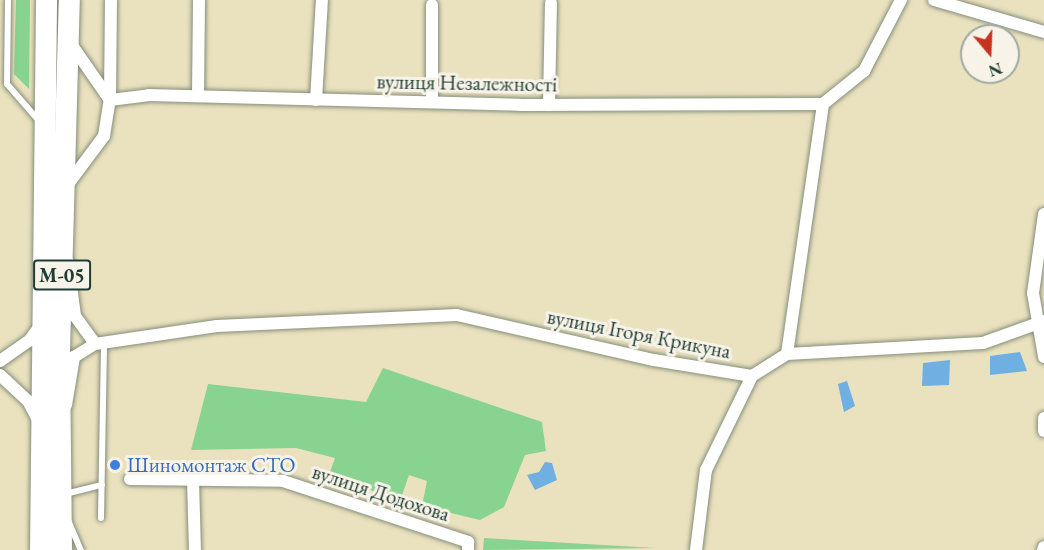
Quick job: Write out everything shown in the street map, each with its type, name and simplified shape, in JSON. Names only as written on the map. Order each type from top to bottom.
[{"type":"highway","name":"М-05","points":[[45,0],[42,322],[51,428],[61,499],[61,550]]},
{"type":"highway","name":"М-05","points":[[40,550],[51,428],[66,188],[69,0]]},
{"type":"street","points":[[66,188],[104,136],[110,100],[111,0]]},
{"type":"street","points":[[198,96],[199,0]]},
{"type":"street","points":[[316,99],[322,0]]},
{"type":"street","points":[[901,0],[864,71],[823,104],[787,354],[983,343],[1041,322]]},
{"type":"street","points":[[934,0],[1044,32]]},
{"type":"street","points":[[549,105],[551,3]]},
{"type":"street","points":[[432,5],[432,102]]},
{"type":"street","points":[[68,40],[110,100]]},
{"type":"street","name":"вулиця Незалежності","points":[[110,100],[198,96],[549,105],[823,104]]},
{"type":"street","points":[[1044,214],[1032,293],[1041,322],[1044,357]]},
{"type":"street","points":[[51,428],[75,357],[99,344],[75,316],[63,241]]},
{"type":"street","name":"вулиця Ігоря Крикуна","points":[[99,344],[217,326],[457,315],[654,360],[752,376],[787,354]]},
{"type":"street","points":[[0,361],[29,341],[42,322]]},
{"type":"street","points":[[0,375],[27,400],[51,428]]},
{"type":"street","points":[[696,550],[706,470],[752,376]]},
{"type":"street","points":[[1044,418],[1044,431]]},
{"type":"street","name":"вулиця Додохова","points":[[130,479],[283,481],[468,542],[468,550]]},
{"type":"street","points":[[193,480],[195,550]]},
{"type":"lane","points":[[7,84],[8,0]]},
{"type":"lane","points":[[0,78],[44,128]]},
{"type":"lane","points":[[99,344],[101,518]]},
{"type":"lane","points":[[81,550],[61,499],[102,486]]},
{"type":"green space","points":[[16,0],[30,0],[29,89],[14,74]]},
{"type":"green space","points":[[383,368],[542,422],[546,451],[525,455],[504,507],[480,520],[422,506],[427,481],[409,475],[400,501],[329,475],[335,458],[296,448],[191,450],[208,384],[366,402]]},
{"type":"green space","points":[[484,538],[655,548],[483,550]]},
{"type":"water","points":[[1020,352],[1027,371],[990,375],[990,356]]},
{"type":"water","points":[[950,360],[949,385],[922,386],[923,363]]},
{"type":"water","points":[[847,381],[855,406],[844,412],[838,384]]},
{"type":"water","points":[[545,462],[552,463],[557,480],[535,490],[527,475],[539,472]]},
{"type":"place","name":"Шиномонтаж СТО","points":[[115,465]]}]
